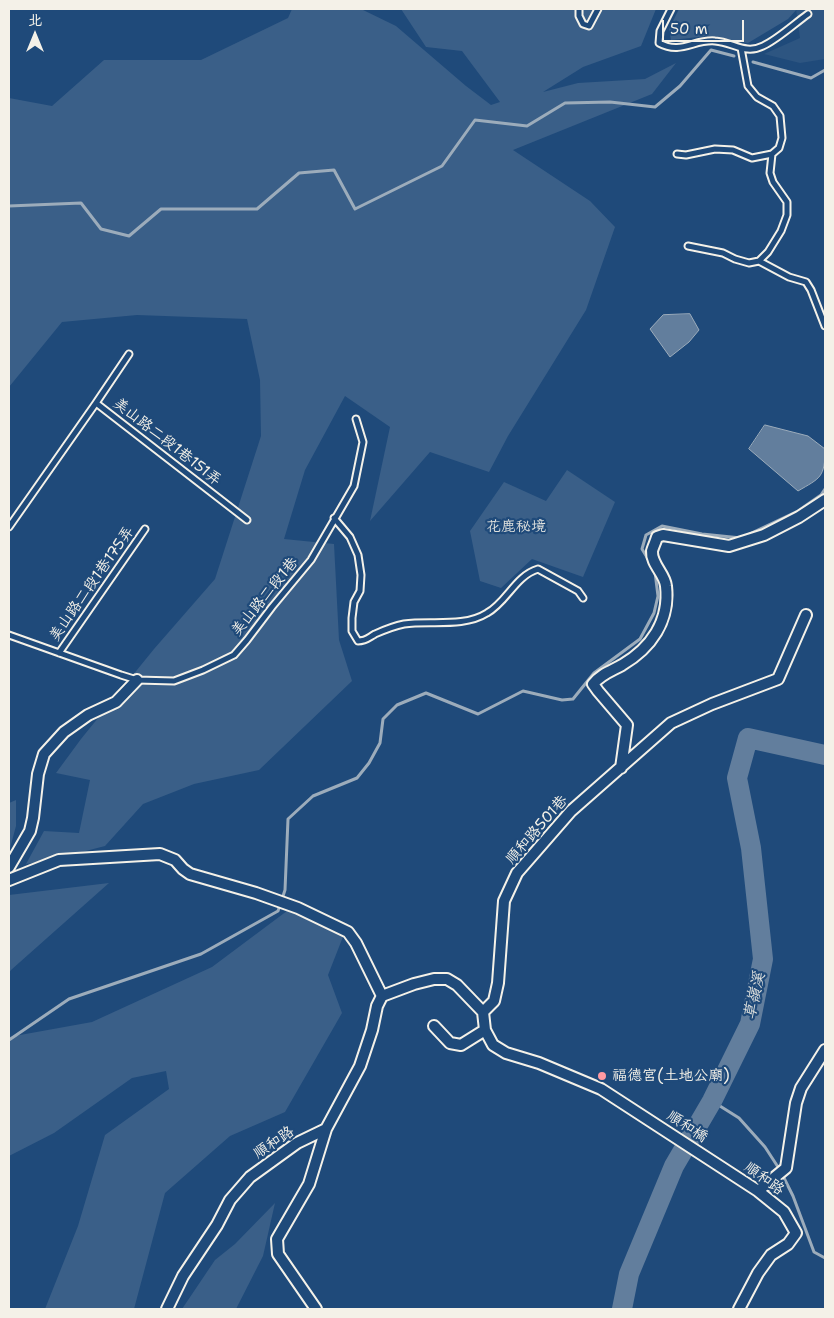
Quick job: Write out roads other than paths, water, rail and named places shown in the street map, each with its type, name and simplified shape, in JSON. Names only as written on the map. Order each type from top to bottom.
[{"type":"street","points":[[620,768],[627,726],[593,684],[600,676],[624,664],[649,644],[664,620],[667,595],[666,579],[655,562],[652,552],[658,537],[663,535],[729,546],[764,535],[799,517],[825,500]]},
{"type":"street","name":"順和路501巷","points":[[483,1012],[494,1001],[498,983],[504,901],[517,872],[571,811],[671,723],[712,704],[778,679],[806,615]]},
{"type":"street","points":[[9,867],[30,831],[38,774],[44,754],[64,732],[88,715],[116,702],[137,680]]},
{"type":"street","points":[[9,880],[59,860],[160,854],[175,860],[190,874],[298,908],[348,932],[356,943],[382,996]]},
{"type":"street","points":[[316,1309],[278,1254],[277,1239],[309,1184],[326,1129],[360,1066],[372,1030],[377,1006],[382,996],[428,981],[447,980],[457,985],[483,1012],[485,1030],[461,1045],[450,1043],[434,1026]]},
{"type":"street","name":"順和橋","points":[[485,1030],[493,1045],[506,1053],[601,1089],[707,1157]]},
{"type":"street","points":[[758,1191],[786,1168],[796,1102],[801,1088],[825,1050]]},
{"type":"street","name":"順和路","points":[[166,1309],[183,1276],[217,1225],[230,1200],[240,1188],[250,1177],[297,1143],[326,1129]]},
{"type":"street","name":"順和路","points":[[707,1157],[758,1191],[784,1212],[796,1232],[788,1244],[771,1255],[758,1272],[739,1309]]},
{"type":"lane","points":[[578,9],[583,24],[589,26],[598,9]]},
{"type":"lane","points":[[671,9],[660,31],[659,43],[668,48],[686,47],[714,40],[748,50],[763,46],[808,14]]},
{"type":"lane","points":[[677,154],[686,155],[715,149],[733,150],[752,158],[772,154],[779,148],[782,138],[780,116],[773,106],[757,97],[748,86],[741,48]]},
{"type":"lane","points":[[688,246],[723,253],[735,260],[750,263],[759,261],[768,252],[781,231],[787,216],[787,202],[773,182],[770,173],[772,154]]},
{"type":"lane","points":[[759,261],[789,277],[806,282],[825,326]]},
{"type":"lane","points":[[96,403],[129,354]]},
{"type":"lane","name":"美山路二段1巷151弄","points":[[9,527],[96,403],[247,520]]},
{"type":"lane","name":"美山路二段1巷","points":[[9,635],[137,680],[174,681],[203,670],[234,654],[311,560],[354,486],[363,442],[356,419]]},
{"type":"lane","points":[[334,518],[350,537],[358,555],[361,574],[360,591],[354,602],[352,618],[352,631],[358,641],[365,641],[373,635],[404,624],[462,622],[486,614],[497,605],[514,585],[533,570],[538,569],[578,591],[582,598]]},
{"type":"lane","name":"美山路二段1巷175弄","points":[[59,653],[145,529]]},
{"type":"waterway","points":[[9,206],[81,203],[101,229],[129,236],[161,209],[257,209],[299,173],[334,170],[355,209],[442,166],[475,120],[527,126],[565,103],[610,102],[655,107],[680,86],[711,50],[734,56]]},
{"type":"waterway","points":[[753,62],[811,78],[825,70]]},
{"type":"waterway","points":[[651,564],[642,549],[646,535],[662,526],[702,534],[741,538],[798,511],[821,495],[825,489]]},
{"type":"waterway","points":[[9,1040],[69,999],[201,954],[278,911],[285,890],[288,819],[313,796],[357,778],[369,763],[380,743],[383,719],[397,705],[426,693],[478,714],[523,691],[562,700],[573,699],[594,673],[640,639],[654,613],[658,596],[655,572]]},
{"type":"waterway","name":"草嶺溪","points":[[622,1309],[629,1274],[674,1166],[712,1101],[750,1024],[763,959],[751,848],[737,778],[748,738],[825,755]]},
{"type":"waterway","points":[[712,1101],[739,1118],[765,1147],[778,1167]]},
{"type":"waterway","points":[[784,1178],[793,1196],[814,1252],[825,1258]]},
{"type":"place","name":"福德宮(土地公廟)","points":[[602,1076]]},
{"type":"park label","name":"花鹿秘境","points":[[516,527]]}]
